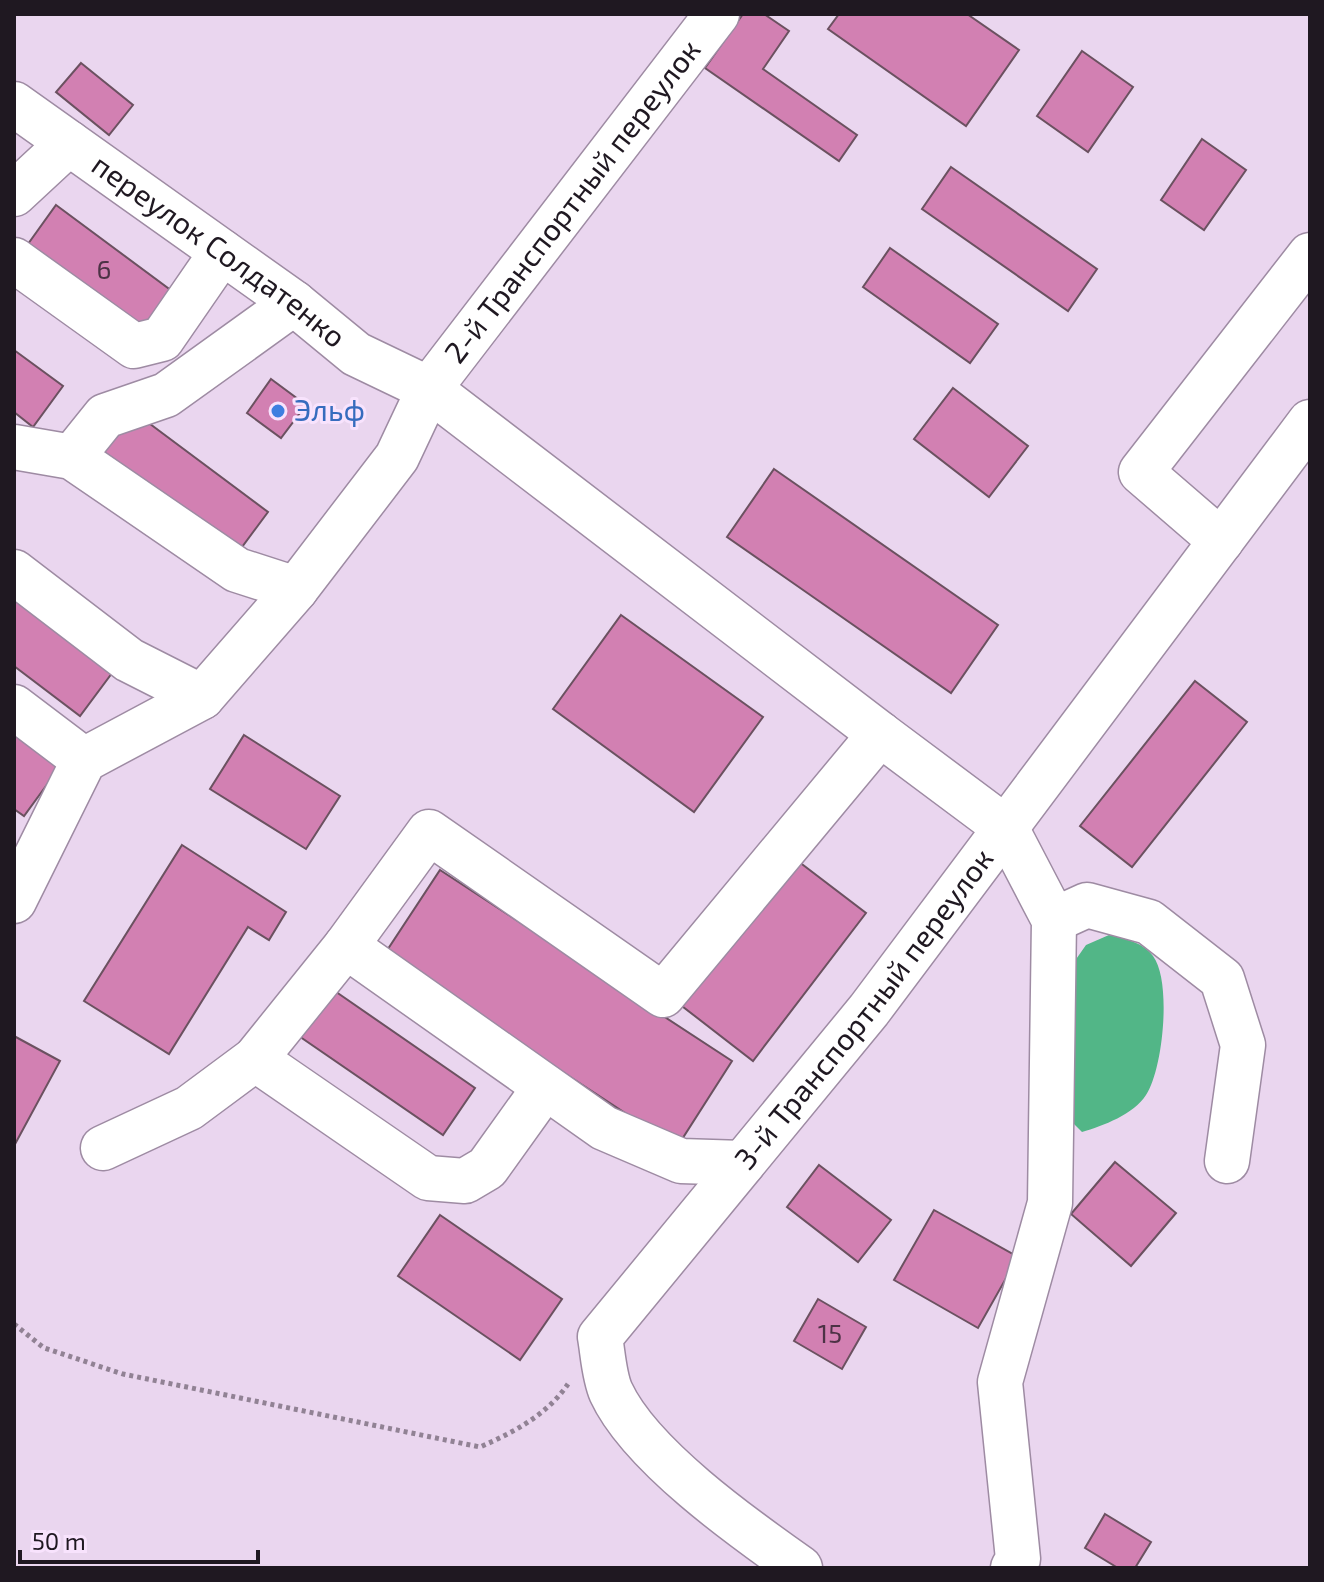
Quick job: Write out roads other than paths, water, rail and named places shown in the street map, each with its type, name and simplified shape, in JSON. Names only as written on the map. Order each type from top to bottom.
[{"type":"street","name":"2-й Транспортный переулок","points":[[84,760],[161,723],[202,697],[296,589],[397,457],[429,389],[717,14]]},
{"type":"street","name":"переулок Солдатенко","points":[[14,104],[294,303],[356,354],[429,389],[1006,828]]},
{"type":"street","points":[[14,194],[69,143]]},
{"type":"street","points":[[14,260],[134,346],[162,339],[222,252]]},
{"type":"street","points":[[1221,541],[1141,472],[1310,255]]},
{"type":"street","points":[[72,457],[105,416],[166,395],[214,364],[294,303]]},
{"type":"street","name":"3-й Транспортный переулок","points":[[800,1568],[727,1516],[641,1436],[610,1391],[600,1337],[869,1010],[1310,422]]},
{"type":"street","points":[[14,447],[72,457],[237,570],[296,589]]},
{"type":"street","points":[[14,572],[129,660],[202,697]]},
{"type":"street","points":[[14,707],[84,760],[25,850],[14,901]]},
{"type":"street","points":[[103,1148],[189,1108],[255,1059],[346,946],[429,832],[663,995],[880,734]]},
{"type":"street","points":[[1006,828],[1054,920],[1050,1203],[1000,1382],[1018,1559],[1013,1568]]},
{"type":"street","points":[[1054,920],[1087,905],[1149,922],[1222,979],[1243,1045],[1227,1161]]},
{"type":"street","points":[[346,946],[604,1128],[681,1161],[743,1163]]},
{"type":"street","points":[[255,1059],[428,1178],[465,1181],[487,1168],[545,1087]]},
{"type":"place","name":"Эльф","points":[[278,411]]}]
